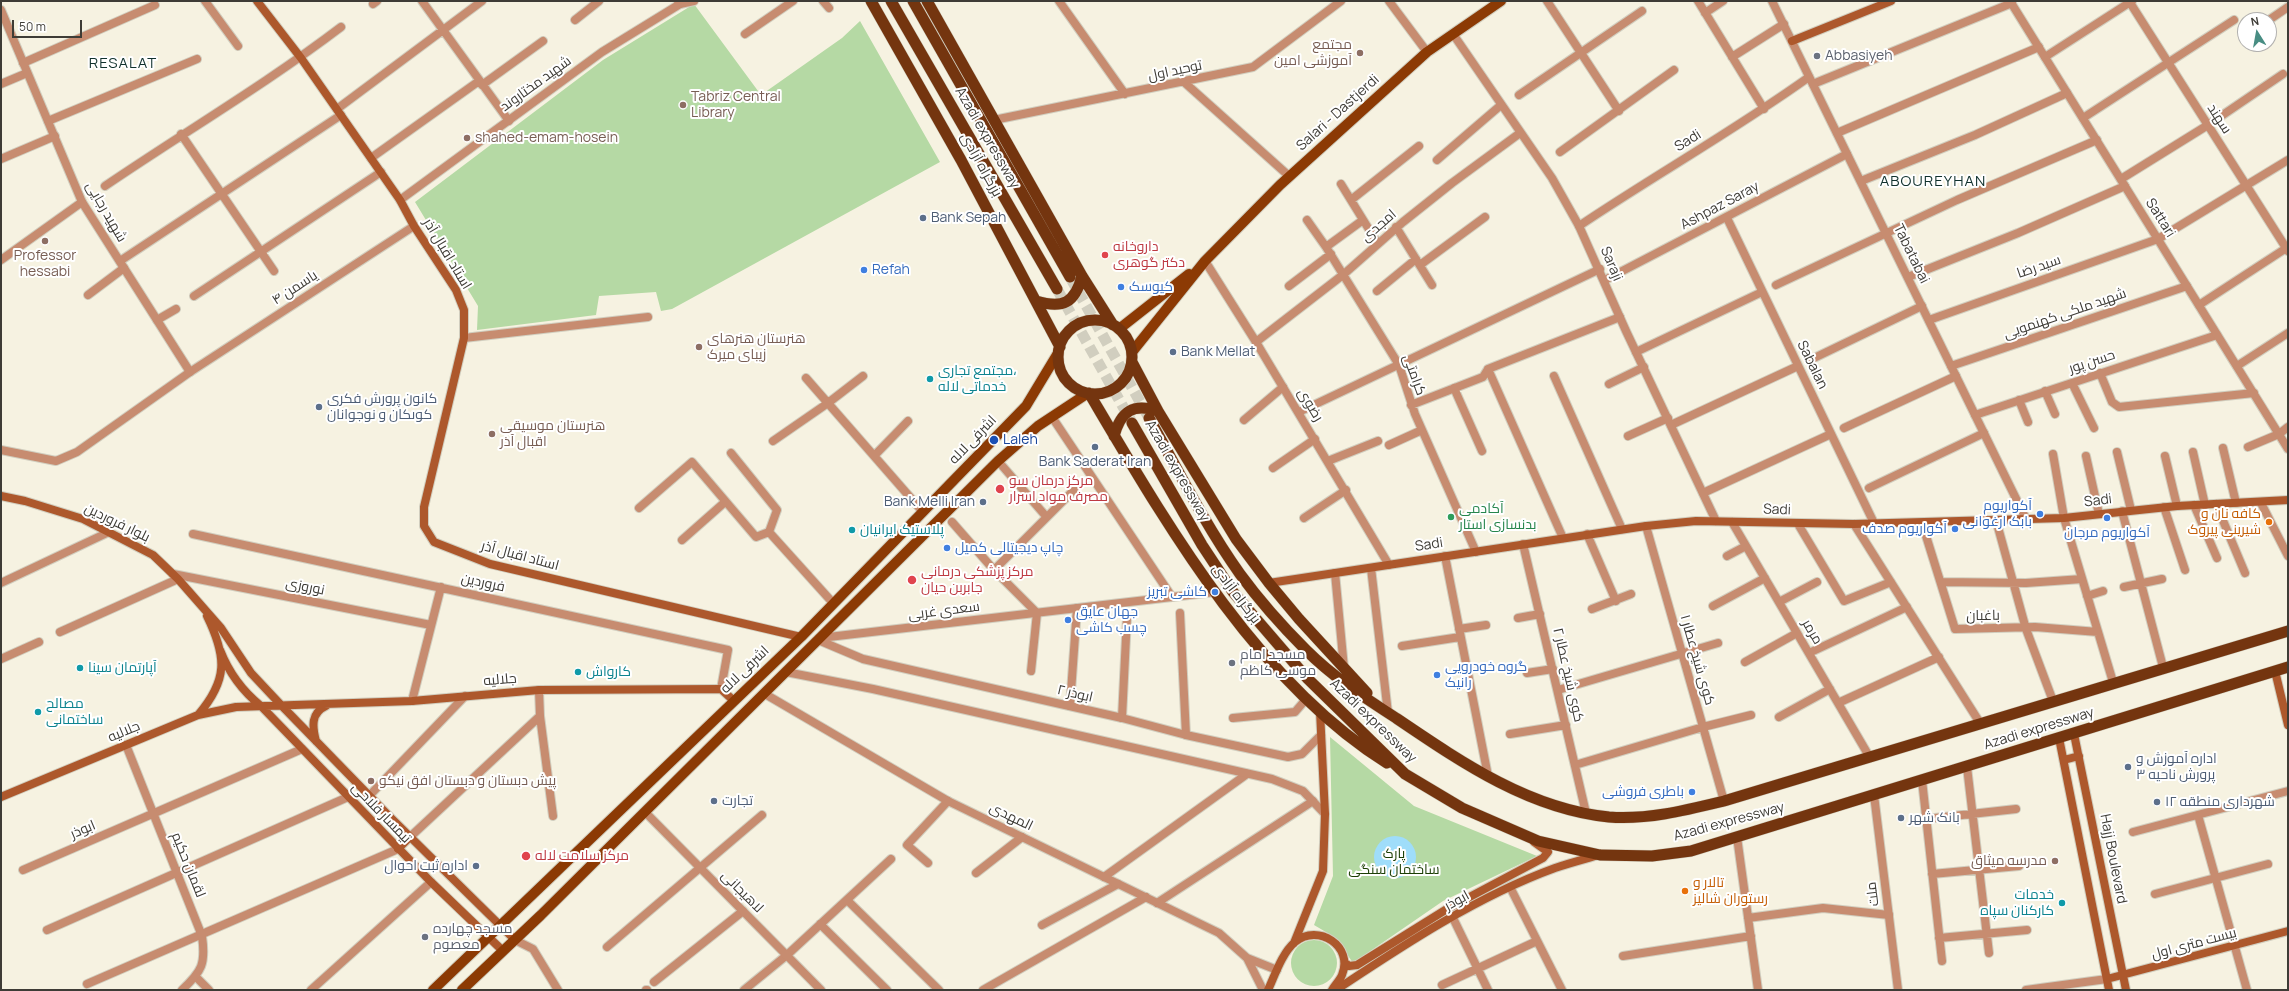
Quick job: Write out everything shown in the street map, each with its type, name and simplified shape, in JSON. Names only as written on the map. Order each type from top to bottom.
[{"type":"highway","name":"بزرگراه آزادی","points":[[871,1],[962,160],[1036,301],[1059,350]]},
{"type":"highway","points":[[879,1],[880,15]]},
{"type":"highway","name":"Azadi expressway","points":[[891,1],[1057,289]]},
{"type":"highway","name":"Azadi expressway","points":[[913,1],[1070,277]]},
{"type":"highway","points":[[927,1],[1082,276],[1116,327],[1129,342],[1132,357],[1153,415]]},
{"type":"highway","points":[[1036,301],[1051,306],[1066,302],[1078,292],[1082,276]]},
{"type":"highway","points":[[1116,327],[1102,321],[1091,320],[1070,330],[1059,350],[1062,373],[1068,382],[1078,389],[1088,393],[1100,393],[1112,390],[1121,383],[1128,373],[1132,357]]},
{"type":"highway","name":"بزرگراه آزادی","points":[[1088,393],[1114,436],[1215,592],[1255,643],[1320,711],[1365,749],[1405,774]]},
{"type":"highway","points":[[1114,436],[1118,421],[1128,411],[1144,406],[1153,415],[1236,539],[1269,583],[1344,668],[1386,711]]},
{"type":"highway","name":"Azadi expressway","points":[[1153,415],[1215,536],[1241,575],[1307,651],[1339,678],[1453,757],[1525,794],[1562,808],[1586,813],[1610,817],[1669,814],[1724,801],[2113,682],[2269,635],[2288,631]]},
{"type":"highway","name":"Azadi expressway","points":[[1132,423],[1202,545],[1233,592],[1308,678],[1405,774],[1462,808],[1528,838],[1600,855],[1652,856],[1691,851],[2288,667]]},
{"type":"highway","points":[[2269,635],[2288,627]]},
{"type":"main road","name":"استاد اقبال آذر","points":[[257,1],[301,58],[400,200],[414,226],[456,290],[464,310],[464,338],[424,507],[424,526],[434,542],[490,564],[800,637]]},
{"type":"main road","name":"Salari - Dastjerdi","points":[[1132,357],[1205,261],[1289,176],[1427,52],[1501,1]]},
{"type":"main road","points":[[1792,41],[1891,1]]},
{"type":"main road","name":"Salari - Dastjerdi","points":[[1116,327],[1205,261]]},
{"type":"main road","name":"اشرفی لاله","points":[[433,990],[800,637],[923,512],[1026,406],[1059,350]]},
{"type":"main road","points":[[462,990],[515,940],[765,694],[998,462],[1038,426],[1088,393]]},
{"type":"main road","name":"بلوار فروردین","points":[[1,496],[25,501],[83,519],[153,555],[175,576],[221,628],[251,673],[281,705]]},
{"type":"main road","name":"Sadi","points":[[1269,583],[1622,529],[1696,521],[1854,524],[2064,518],[2164,507],[2261,503],[2288,500]]},
{"type":"main road","points":[[198,715],[212,700],[219,686],[222,670],[220,650],[213,629],[202,606]]},
{"type":"main road","name":"تیمسار فلاحی","points":[[220,650],[229,672],[245,693],[261,706],[398,849],[503,951]]},
{"type":"main road","points":[[2275,671],[2285,698],[2288,725]]},
{"type":"main road","points":[[721,689],[734,701]]},
{"type":"main road","name":"جلالیه","points":[[1,798],[198,715],[236,707],[412,701],[539,690],[721,689]]},
{"type":"main road","points":[[316,742],[313,729],[313,718],[318,709],[331,704]]},
{"type":"main road","name":"تیمسار فلاحی","points":[[281,705],[369,796],[515,940]]},
{"type":"main road","points":[[1268,990],[1294,943],[1323,871],[1325,814],[1320,711]]},
{"type":"main road","name":"Hajj Boulevard","points":[[2074,734],[2126,990]]},
{"type":"main road","name":"Hajj Boulevard","points":[[2059,738],[2109,990]]},
{"type":"main road","points":[[2064,760],[2079,756]]},
{"type":"main road","points":[[398,849],[410,837]]},
{"type":"main road","name":"ابوذر","points":[[1345,963],[1349,966],[1357,965],[1440,913],[1543,858],[1548,852],[1528,838]]},
{"type":"main road","name":"ابوذر","points":[[1336,990],[1453,918],[1510,887],[1556,868],[1600,855]]},
{"type":"main road","points":[[1506,878],[1510,887]]},
{"type":"main road","name":"بیست متری اول","points":[[2107,979],[2123,976],[2288,931]]},
{"type":"main road","points":[[1294,943],[1310,935],[1328,938],[1341,950],[1345,963],[1342,976],[1332,990]]},
{"type":"street","points":[[205,1],[238,46]]},
{"type":"street","points":[[422,1],[509,121]]},
{"type":"street","points":[[88,295],[122,264],[339,112],[482,1]]},
{"type":"street","points":[[575,20],[599,1]]},
{"type":"street","name":"شهید مختاروند","points":[[400,200],[602,52],[679,3],[694,1]]},
{"type":"street","points":[[745,34],[792,1]]},
{"type":"street","points":[[823,1],[829,8]]},
{"type":"street","points":[[1059,1],[1125,94]]},
{"type":"street","name":"توحید اول","points":[[994,120],[1253,67],[1341,1]]},
{"type":"street","points":[[1389,1],[1427,52]]},
{"type":"street","points":[[1547,1],[1619,111]]},
{"type":"street","points":[[1698,1],[1764,109]]},
{"type":"street","points":[[1705,13],[1723,1]]},
{"type":"street","name":"Tabatabai","points":[[1773,1],[2026,519]]},
{"type":"street","name":"Sattari","points":[[2011,2],[2288,450]]},
{"type":"street","name":"Sadi","points":[[1579,226],[1811,80],[2011,2]]},
{"type":"street","points":[[2045,57],[2130,2]]},
{"type":"street","name":"سهند","points":[[2130,2],[2288,249]]},
{"type":"street","points":[[23,63],[155,5]]},
{"type":"street","points":[[2277,15],[2288,7]]},
{"type":"street","name":"شهید رجایی","points":[[1,10],[82,202],[190,372]]},
{"type":"street","points":[[1519,95],[1642,11]]},
{"type":"street","points":[[2083,118],[2234,20]]},
{"type":"street","points":[[1732,57],[1784,24]]},
{"type":"street","points":[[105,186],[181,134],[301,58],[341,27]]},
{"type":"street","name":"Saraji","points":[[1453,34],[1552,178],[1579,226],[1605,280],[1636,352],[1716,521]]},
{"type":"street","points":[[371,158],[543,41]]},
{"type":"street","points":[[1837,133],[2039,47]]},
{"type":"street","points":[[48,121],[197,59]]},
{"type":"street","points":[[1560,152],[1674,70]]},
{"type":"street","points":[[1,84],[27,73]]},
{"type":"street","points":[[1908,277],[2018,233],[2123,182],[2284,74]]},
{"type":"street","points":[[1184,82],[1289,176]]},
{"type":"street","points":[[1861,181],[1975,135],[2067,93]]},
{"type":"street","points":[[1437,160],[1501,105]]},
{"type":"street","name":"امجدی","points":[[1256,342],[1344,274],[1396,227],[1487,155],[1520,133]]},
{"type":"street","points":[[181,134],[274,271]]},
{"type":"street","points":[[1,159],[55,136]]},
{"type":"street","points":[[1776,285],[1886,233],[2097,140]]},
{"type":"street","points":[[1351,200],[1419,146]]},
{"type":"street","name":"Ashpaz Saray","points":[[1605,280],[1727,218],[1847,154]]},
{"type":"street","name":"سید رضا","points":[[1929,320],[2158,239],[2288,160]]},
{"type":"street","points":[[194,296],[381,172]]},
{"type":"street","points":[[1341,184],[1378,244]]},
{"type":"street","points":[[1,260],[82,202]]},
{"type":"street","points":[[1377,292],[1418,262],[1485,217]]},
{"type":"street","name":"Sabalan","points":[[1727,218],[1874,523]]},
{"type":"street","name":"کرامتی","points":[[1307,220],[1344,274],[1399,364],[1411,405],[1476,552]]},
{"type":"street","points":[[1326,247],[1363,220]]},
{"type":"street","name":"یاسمن ۴","points":[[1,450],[56,461],[77,452],[190,372],[414,226]]},
{"type":"street","points":[[1396,227],[1432,285]]},
{"type":"street","points":[[2199,304],[2288,249]]},
{"type":"street","points":[[1289,286],[1331,254]]},
{"type":"street","name":"رضوی","points":[[1205,261],[1299,412],[1389,565]]},
{"type":"street","points":[[1299,412],[1600,269]]},
{"type":"street","name":"شهید ملکی کهنمویی","points":[[1951,366],[2187,286]]},
{"type":"street","points":[[1636,352],[1762,292]]},
{"type":"street","points":[[1812,359],[1922,306]]},
{"type":"street","points":[[157,320],[176,309]]},
{"type":"street","points":[[464,338],[648,317]]},
{"type":"street","points":[[1411,405],[1483,377],[1488,369],[1620,317]]},
{"type":"street","points":[[2237,366],[2288,333]]},
{"type":"street","name":"حسن پور","points":[[1975,415],[2217,335]]},
{"type":"street","points":[[1628,436],[1669,422],[1798,366]]},
{"type":"street","points":[[1609,384],[1644,367]]},
{"type":"street","points":[[1488,369],[1563,538]]},
{"type":"street","points":[[2100,373],[2112,402],[2119,407],[2254,393]]},
{"type":"street","points":[[773,441],[828,403],[863,376]]},
{"type":"street","points":[[1554,376],[1622,529]]},
{"type":"street","points":[[1844,428],[1956,376]]},
{"type":"street","points":[[806,378],[923,512]]},
{"type":"street","points":[[2072,382],[2094,428]]},
{"type":"street","points":[[1244,420],[1283,387]]},
{"type":"street","points":[[1454,388],[1482,451]]},
{"type":"street","points":[[2045,391],[2055,414]]},
{"type":"street","points":[[2019,400],[2028,422]]},
{"type":"street","points":[[1052,417],[1172,597]]},
{"type":"street","points":[[874,456],[908,421]]},
{"type":"street","points":[[2248,447],[2279,434],[2288,427]]},
{"type":"street","points":[[1389,445],[1422,430]]},
{"type":"street","points":[[1869,488],[1984,433]]},
{"type":"street","points":[[1703,493],[1831,434]]},
{"type":"street","points":[[1272,468],[1315,439]]},
{"type":"street","points":[[1328,461],[1378,441]]},
{"type":"street","points":[[2223,448],[2236,503]]},
{"type":"street","points":[[2117,452],[2131,510]]},
{"type":"street","points":[[2193,452],[2206,505]]},
{"type":"street","points":[[639,508],[692,462],[756,537],[769,532],[777,510],[731,453]]},
{"type":"street","points":[[2053,454],[2064,518],[2113,682]]},
{"type":"street","points":[[2086,456],[2099,514]]},
{"type":"street","points":[[2165,456],[2177,506]]},
{"type":"street","points":[[998,462],[1044,514]]},
{"type":"street","points":[[994,570],[1074,489]]},
{"type":"street","points":[[1304,518],[1346,490]]},
{"type":"street","points":[[682,540],[725,502]]},
{"type":"street","points":[[2261,503],[2288,556]]},
{"type":"street","points":[[2216,504],[2245,573]]},
{"type":"street","points":[[2194,505],[2217,558]]},
{"type":"street","points":[[2164,507],[2185,570]]},
{"type":"street","points":[[2122,511],[2163,667]]},
{"type":"street","points":[[1996,520],[2012,583],[2026,629],[2053,701]]},
{"type":"street","points":[[952,522],[994,570],[1037,613],[1031,671]]},
{"type":"street","name":"مرمر","points":[[1732,522],[1869,756]]},
{"type":"street","name":"باغبان","points":[[1922,523],[1955,629],[2026,629],[2035,627],[2098,632]]},
{"type":"street","points":[[1798,524],[1844,602],[1891,582]]},
{"type":"street","points":[[1854,524],[1980,723]]},
{"type":"street","name":"کوی شیخ عطار ۱","points":[[1646,526],[1724,801]]},
{"type":"street","points":[[1,583],[109,532]]},
{"type":"street","points":[[769,532],[833,603]]},
{"type":"street","name":"فروردین","points":[[193,534],[728,650],[721,689]]},
{"type":"street","points":[[1588,534],[1616,601]]},
{"type":"street","name":"کوی شیخ عطار ۲","points":[[1523,544],[1586,813]]},
{"type":"street","points":[[1727,556],[1746,546]]},
{"type":"street","points":[[1446,556],[1488,776]]},
{"type":"street","points":[[1371,568],[1386,711]]},
{"type":"street","points":[[1335,573],[1344,668]]},
{"type":"street","points":[[60,632],[175,576]]},
{"type":"street","name":"نوروزی","points":[[175,576],[431,625]]},
{"type":"street","points":[[1713,606],[1764,578]]},
{"type":"street","points":[[2124,587],[2162,578]]},
{"type":"street","points":[[1941,582],[2012,583],[2082,579]]},
{"type":"street","points":[[1779,602],[1817,582]]},
{"type":"street","points":[[412,701],[441,587]]},
{"type":"street","points":[[2087,596],[2103,591]]},
{"type":"street","name":"سعدی غربی","points":[[819,639],[1215,592]]},
{"type":"street","points":[[1592,609],[1631,594]]},
{"type":"street","points":[[1809,653],[1907,607]]},
{"type":"street","points":[[1070,706],[1077,608]]},
{"type":"street","points":[[1180,613],[1186,735]]},
{"type":"street","points":[[1518,618],[1540,614]]},
{"type":"street","points":[[1122,718],[1127,617]]},
{"type":"street","points":[[1402,646],[1460,633],[1486,625]]},
{"type":"street","points":[[1745,662],[1797,632]]},
{"type":"street","name":"ابوذر ۲","points":[[819,639],[863,659],[1122,718],[1186,735],[1288,757],[1302,754],[1321,735]]},
{"type":"street","points":[[1,659],[38,642]]},
{"type":"street","points":[[1558,690],[1682,652],[1718,643]]},
{"type":"street","points":[[1838,703],[1938,657]]},
{"type":"street","points":[[1528,673],[1553,669]]},
{"type":"street","points":[[786,672],[873,689],[1272,779],[1303,791],[1325,814]]},
{"type":"street","points":[[1779,717],[1830,689]]},
{"type":"street","points":[[539,690],[540,716],[553,816]]},
{"type":"street","name":"المهدی","points":[[765,694],[948,801],[1219,933],[1247,958],[1278,970]]},
{"type":"street","points":[[369,796],[465,696]]},
{"type":"street","points":[[1233,718],[1296,712],[1307,698]]},
{"type":"street","points":[[1575,765],[1703,727],[1751,715]]},
{"type":"street","points":[[410,837],[540,716]]},
{"type":"street","points":[[1510,734],[1566,725]]},
{"type":"street","name":"لقمان حکیم","points":[[126,745],[202,936],[205,955],[201,968],[196,976],[182,990]]},
{"type":"street","name":"ابوذر","points":[[23,870],[302,749]]},
{"type":"street","points":[[1967,767],[1989,953]]},
{"type":"street","points":[[1104,877],[1248,774]]},
{"type":"street","points":[[1922,780],[1942,961]]},
{"type":"street","points":[[2133,832],[2288,791]]},
{"type":"street","name":"ملت","points":[[1874,795],[1898,990]]},
{"type":"street","points":[[46,930],[177,874],[348,797]]},
{"type":"street","points":[[928,863],[907,845],[948,801]]},
{"type":"street","points":[[1157,903],[1313,801]]},
{"type":"street","points":[[1926,819],[2016,809]]},
{"type":"street","name":"لاهیجانی","points":[[645,812],[821,990]]},
{"type":"street","points":[[607,947],[762,815]]},
{"type":"street","points":[[2198,815],[2236,946],[2247,990]]},
{"type":"street","points":[[976,873],[1022,837]]},
{"type":"street","points":[[1738,837],[1758,990]]},
{"type":"street","points":[[87,984],[202,936],[398,849]]},
{"type":"street","points":[[744,990],[787,955],[891,859]]},
{"type":"street","points":[[2155,894],[2268,864]]},
{"type":"street","points":[[1932,874],[2019,866]]},
{"type":"street","points":[[311,990],[431,882]]},
{"type":"street","points":[[1042,925],[1118,884]]},
{"type":"street","points":[[1510,887],[1562,990]]},
{"type":"street","points":[[983,990],[1146,897]]},
{"type":"street","points":[[847,900],[939,990]]},
{"type":"street","points":[[1748,918],[1823,908],[1889,915]]},
{"type":"street","points":[[654,982],[743,911]]},
{"type":"street","points":[[1453,918],[1488,990]]},
{"type":"street","points":[[820,924],[887,990]]},
{"type":"street","points":[[1939,938],[2027,930]]},
{"type":"street","points":[[1623,956],[1751,936]]},
{"type":"street","points":[[515,940],[534,949],[558,990]]},
{"type":"street","points":[[1442,985],[1478,970],[1537,941]]},
{"type":"street","name":"المهدی","points":[[1247,958],[1263,990]]},
{"type":"street","points":[[196,976],[209,990]]},
{"type":"street","points":[[2026,990],[2107,979]]},
{"type":"green space","points":[[694,4],[761,95],[842,38],[860,21],[940,162],[672,309],[661,311],[656,292],[599,296],[596,315],[477,330],[478,306],[415,202],[603,60]]},
{"type":"green space","name":"پارک ساختمان سنگی","points":[[1330,737],[1414,806],[1537,856],[1443,901],[1353,963],[1336,938],[1314,925],[1333,876]]},
{"type":"green space","points":[[1314,940],[1327,944],[1333,950],[1337,963],[1333,976],[1327,982],[1314,986],[1301,982],[1295,976],[1291,963],[1295,950],[1301,944]]},
{"type":"water","points":[[1391,836],[1399,836],[1407,839],[1413,845],[1416,857],[1413,869],[1407,875],[1399,878],[1391,878],[1383,875],[1377,869],[1374,861],[1374,853],[1377,845],[1383,839]]},
{"type":"tunnel","points":[[1070,277],[1148,416]]},
{"type":"tunnel","points":[[1057,289],[1131,421]]},
{"type":"place","name":"مجتمع آموزشی امین","points":[[1360,53]]},
{"type":"place","name":"Abbasiyeh","points":[[1817,56]]},
{"type":"place","name":"Tabriz Central Library","points":[[683,105]]},
{"type":"place","name":"shahed-emam-hosein","points":[[467,138]]},
{"type":"place","name":"Bank Sepah","points":[[923,218]]},
{"type":"place","name":"Professor hessabi","points":[[45,241]]},
{"type":"place","name":"داروخانه دکتر گوهری","points":[[1105,255]]},
{"type":"place","name":"Refah","points":[[864,270]]},
{"type":"place","name":"کیوسک","points":[[1121,287]]},
{"type":"place","name":"هنرستان هنرهای زیبای میرک","points":[[699,347]]},
{"type":"place","name":"Bank Mellat","points":[[1173,352]]},
{"type":"place","name":"مجتمع تجاری، خدماتی لاله","points":[[930,379]]},
{"type":"place","name":"کانون پرورش فکرى کوىکان و نوجوانان","points":[[319,407]]},
{"type":"place","name":"هنرستان موسیقی اقبال آذر","points":[[492,434]]},
{"type":"place","name":"Laleh","points":[[994,440]]},
{"type":"place","name":"Bank Saderat Iran","points":[[1095,447]]},
{"type":"place","name":"مرکز درمان سو مصرف مواد اسرار","points":[[1000,489]]},
{"type":"place","name":"Bank Melli Iran","points":[[983,502]]},
{"type":"place","name":"آکواریوم بابک ارغوانی","points":[[2040,514]]},
{"type":"place","name":"آکادمی بدنسازی استار","points":[[1451,517]]},
{"type":"place","name":"آکواریوم مرجان","points":[[2107,518]]},
{"type":"place","name":"کافه نان و شیرینی پیروک","points":[[2269,522]]},
{"type":"place","name":"آکواریوم صدف","points":[[1955,529]]},
{"type":"place","name":"پلاستیک ایرانیان","points":[[852,530]]},
{"type":"place","name":"چاپ دیجیتالی کمیل","points":[[947,548]]},
{"type":"place","name":"مرکز پزشکی درمانی جابربن حیان","points":[[912,580]]},
{"type":"place","name":"کاشی تبریز","points":[[1215,592]]},
{"type":"place","name":"جهان عایق چسب کاشی","points":[[1068,620]]},
{"type":"place","name":"مسجد امام موسی کاظم","points":[[1232,663]]},
{"type":"place","name":"آپارتمان سینا","points":[[80,668]]},
{"type":"place","name":"کارواش","points":[[578,672]]},
{"type":"place","name":"گروه خودرویی رانیک","points":[[1437,675]]},
{"type":"place","name":"مصالح ساختمانی","points":[[38,712]]},
{"type":"place","name":"اداره آموزش و پرورش ناحیه ۳","points":[[2128,767]]},
{"type":"place","name":"پیش دبستان و دبستان افق نیکو","points":[[371,781]]},
{"type":"place","name":"باطری فروشی","points":[[1692,792]]},
{"type":"place","name":"تجارت","points":[[714,801]]},
{"type":"place","name":"شهرداری منطقه ۱۲","points":[[2157,802]]},
{"type":"place","name":"بانک شهر","points":[[1901,818]]},
{"type":"place","name":"مرکز سلامت لاله","points":[[526,856]]},
{"type":"place","name":"مدرسه میثاق","points":[[2055,861]]},
{"type":"place","name":"اداره ثبت احوال","points":[[476,866]]},
{"type":"place","name":"تالار و رستوران شالیز","points":[[1685,891]]},
{"type":"place","name":"خدمات کارکنان سپاه","points":[[2062,903]]},
{"type":"place","name":"مسجد چهارده معصوم","points":[[425,937]]},
{"type":"district","name":"RESALAT","points":[[123,64]]},
{"type":"district","name":"ABOUREYHAN","points":[[1933,182]]}]
